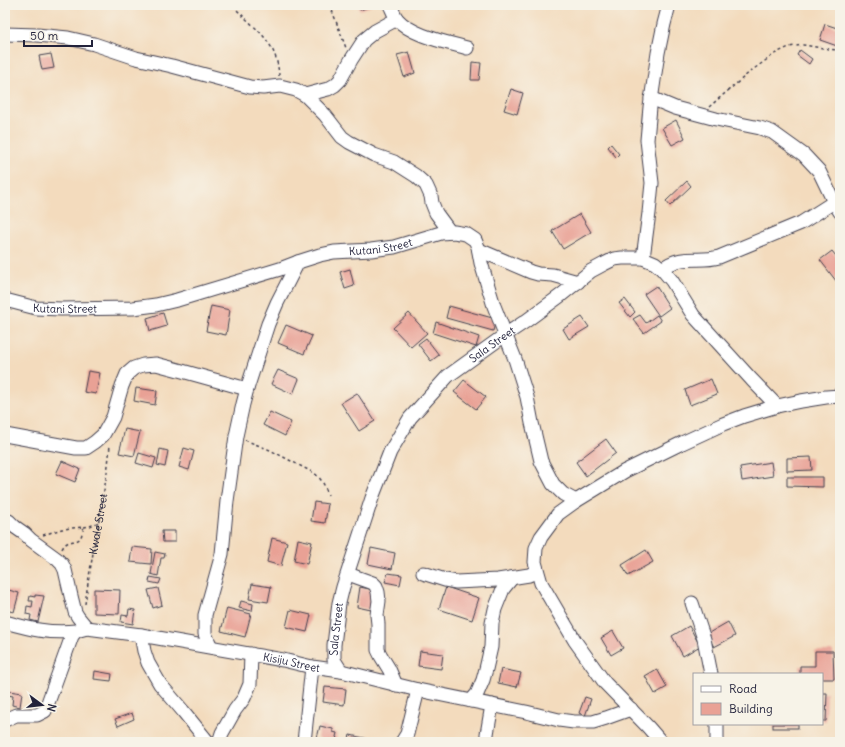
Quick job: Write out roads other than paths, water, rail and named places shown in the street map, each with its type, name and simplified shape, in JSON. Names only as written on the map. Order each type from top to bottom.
[{"type":"street","points":[[390,5],[397,19],[420,34],[467,48]]},
{"type":"street","points":[[643,258],[652,183],[647,140],[651,98],[658,53],[669,5]]},
{"type":"street","points":[[305,95],[328,89],[336,85],[350,60],[364,40],[375,31],[397,19]]},
{"type":"street","points":[[5,34],[68,38],[94,44],[136,58],[250,87],[263,88],[280,86],[296,90],[305,95],[325,115],[342,137],[374,155],[394,162],[424,182],[431,196],[432,204],[436,213],[450,232]]},
{"type":"street","points":[[651,98],[675,108],[772,132],[804,155],[819,171],[837,207],[712,260],[682,260],[667,265],[662,269]]},
{"type":"street","name":"Kutani Street","points":[[5,300],[36,308],[133,308],[150,306],[185,298],[320,255],[334,252],[394,247],[450,232],[466,234],[475,240],[479,250],[494,306],[527,397],[541,461],[553,484],[563,494],[576,501]]},
{"type":"street","points":[[479,250],[531,272],[553,275],[578,282]]},
{"type":"street","name":"Sala Street","points":[[341,671],[334,660],[334,645],[339,603],[343,586],[372,498],[390,452],[410,418],[448,376],[532,317],[591,271],[614,259],[622,258],[643,258],[655,263],[672,281],[693,314],[777,406]]},
{"type":"street","points":[[211,647],[205,634],[205,615],[222,554],[227,501],[236,436],[247,389],[268,324],[298,262]]},
{"type":"street","points":[[5,435],[76,448],[86,448],[103,435],[110,424],[127,374],[134,368],[143,365],[156,364],[247,389]]},
{"type":"street","points":[[661,742],[605,683],[575,641],[541,583],[535,562],[536,548],[541,537],[558,514],[576,501],[625,471],[722,424],[777,406],[826,397],[840,396]]},
{"type":"street","points":[[5,520],[9,521],[14,527],[62,564],[65,570],[74,607],[82,627],[72,636],[45,711],[37,715],[16,714],[5,720]]},
{"type":"street","points":[[423,573],[456,582],[498,580],[529,575],[537,572]]},
{"type":"street","points":[[348,574],[373,583],[376,586],[379,601],[377,615],[378,650],[396,684]]},
{"type":"street","points":[[471,701],[477,694],[483,680],[491,647],[492,623],[495,609],[503,589],[512,578]]},
{"type":"street","points":[[692,603],[704,639],[711,673]]},
{"type":"street","name":"Kisiju Street","points":[[5,622],[47,632],[62,633],[82,627],[211,647],[283,660],[312,667],[341,671],[418,690],[559,720],[593,722],[631,709]]},
{"type":"street","points":[[140,635],[148,663],[160,684],[208,742]]},
{"type":"street","points":[[218,742],[235,710],[244,698],[250,684],[250,654]]},
{"type":"street","points":[[304,742],[312,667]]},
{"type":"street","points":[[402,742],[408,734],[418,690]]},
{"type":"street","points":[[487,742],[492,705]]},
{"type":"street","points":[[717,725],[717,742]]}]
